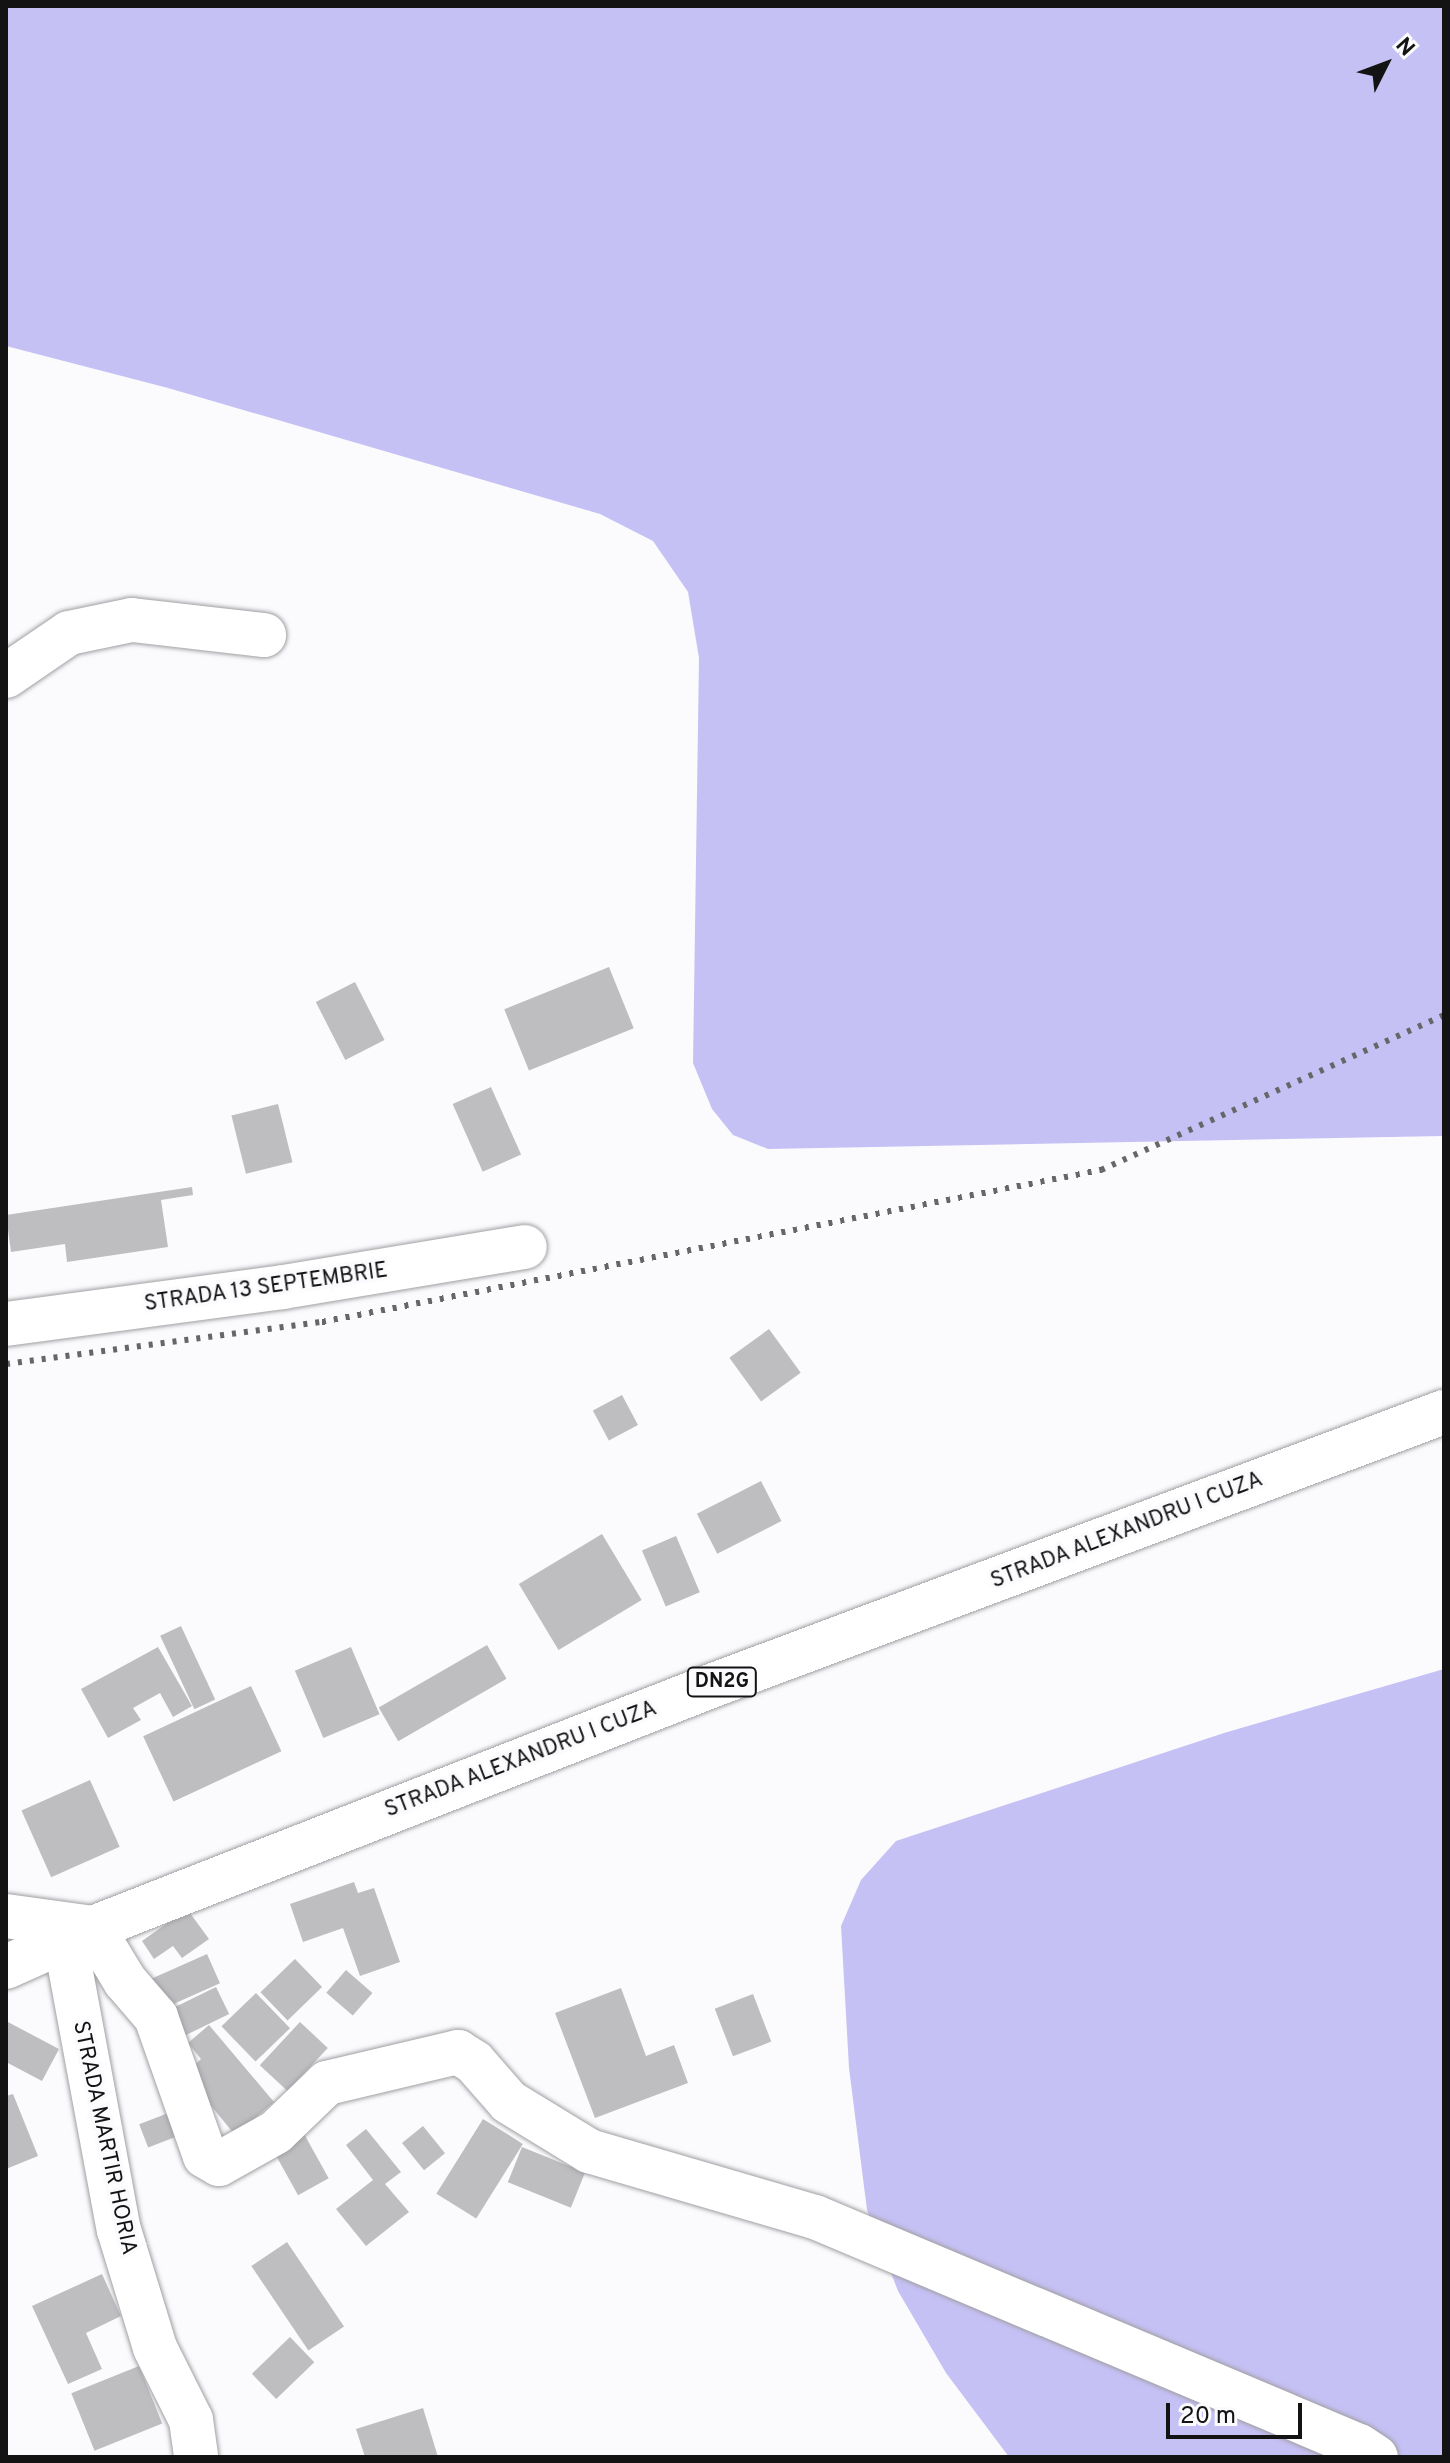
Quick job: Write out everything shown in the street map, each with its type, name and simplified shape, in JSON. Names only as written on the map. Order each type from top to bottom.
[{"type":"street","points":[[6,676],[69,633],[132,620],[264,635]]},
{"type":"street","name":"STRADA 13 SEPTEMBRIE","points":[[6,1324],[283,1287],[525,1247]]},
{"type":"street","name":"STRADA ALEXANDRU I CUZA","points":[[6,1967],[79,1934],[711,1686],[1444,1412]]},
{"type":"street","points":[[6,1916],[79,1934],[156,2017],[205,2156],[219,2164],[276,2132],[327,2083],[458,2052],[474,2062],[509,2102],[589,2151],[815,2217],[1359,2446],[1376,2457]]},
{"type":"street","name":"STRADA MARTIR HORIA","points":[[79,1934],[119,2230],[155,2348],[194,2439],[230,2457]]},
{"type":"shaded area","points":[[6,6],[1444,6],[1444,1136],[768,1149],[733,1135],[712,1109],[693,1063],[699,658],[688,592],[653,541],[600,514],[168,388],[6,346]]},
{"type":"shaded area","points":[[1444,1669],[1444,2457],[1009,2457],[946,2373],[898,2291],[867,2210],[849,2068],[841,1926],[861,1880],[896,1841],[1224,1733]]},
{"type":"building","points":[[609,967],[634,1028],[529,1071],[504,1009]]},
{"type":"building","points":[[355,982],[385,1040],[345,1060],[316,1002]]},
{"type":"building","points":[[491,1087],[521,1155],[483,1172],[453,1104]]},
{"type":"building","points":[[278,1104],[293,1162],[246,1174],[231,1116]]},
{"type":"building","points":[[192,1187],[193,1195],[161,1200],[168,1247],[67,1262],[65,1244],[11,1252],[6,1215]]},
{"type":"building","points":[[769,1329],[801,1373],[761,1401],[729,1358]]},
{"type":"building","points":[[622,1395],[638,1425],[609,1441],[593,1410]]},
{"type":"building","points":[[761,1481],[781,1521],[717,1554],[697,1514]]},
{"type":"building","points":[[602,1534],[642,1600],[559,1650],[519,1584]]},
{"type":"building","points":[[676,1536],[700,1592],[666,1607],[642,1550]]},
{"type":"building","points":[[181,1626],[215,1699],[194,1709],[160,1636]]},
{"type":"building","points":[[487,1645],[506,1679],[398,1741],[379,1708]]},
{"type":"building","points":[[158,1647],[192,1706],[173,1717],[160,1693],[133,1708],[141,1720],[108,1738],[81,1689]]},
{"type":"building","points":[[351,1647],[380,1714],[323,1738],[295,1671]]},
{"type":"building","points":[[251,1686],[281,1751],[174,1802],[143,1736]]},
{"type":"building","points":[[90,1780],[120,1847],[51,1877],[21,1811]]},
{"type":"building","points":[[354,1882],[358,1893],[374,1888],[400,1962],[360,1976],[343,1928],[303,1942],[290,1904]]},
{"type":"building","points":[[187,1909],[209,1939],[182,1958],[173,1946],[154,1959],[142,1941]]},
{"type":"building","points":[[207,1954],[220,1983],[163,2008],[150,1979]]},
{"type":"building","points":[[295,1959],[322,1987],[288,2020],[260,1992]]},
{"type":"building","points":[[346,1970],[372,1993],[353,2016],[326,1993]]},
{"type":"building","points":[[216,1987],[229,2014],[184,2036],[171,2009]]},
{"type":"building","points":[[621,1988],[646,2056],[674,2045],[688,2083],[595,2118],[555,2013]]},
{"type":"building","points":[[256,1993],[290,2028],[256,2062],[221,2026]]},
{"type":"building","points":[[753,1994],[771,2042],[733,2056],[715,2009]]},
{"type":"building","points":[[6,2021],[59,2049],[42,2081],[6,2062]]},
{"type":"building","points":[[300,2022],[328,2048],[288,2091],[260,2065]]},
{"type":"building","points":[[209,2025],[274,2102],[235,2135],[185,2074],[201,2059],[188,2043]]},
{"type":"building","points":[[13,2094],[38,2156],[6,2169],[6,2096]]},
{"type":"building","points":[[184,2107],[193,2130],[148,2148],[139,2124]]},
{"type":"building","points":[[483,2119],[523,2144],[476,2219],[436,2194]]},
{"type":"building","points":[[423,2126],[445,2153],[424,2170],[402,2143]]},
{"type":"building","points":[[366,2129],[401,2172],[385,2184],[409,2212],[366,2246],[336,2209],[373,2180],[346,2145]]},
{"type":"building","points":[[303,2132],[329,2178],[298,2195],[272,2149]]},
{"type":"building","points":[[522,2147],[585,2172],[571,2208],[508,2182]]},
{"type":"building","points":[[287,2242],[344,2327],[308,2351],[251,2266]]},
{"type":"building","points":[[102,2274],[121,2316],[86,2333],[102,2369],[68,2384],[32,2306]]},
{"type":"building","points":[[290,2337],[314,2362],[276,2399],[252,2374]]},
{"type":"building","points":[[139,2366],[162,2423],[95,2451],[71,2393]]},
{"type":"building","points":[[423,2408],[438,2457],[365,2457],[356,2429]]},
{"type":"railway","points":[[6,1364],[322,1322],[1101,1170],[1444,1015]]}]
